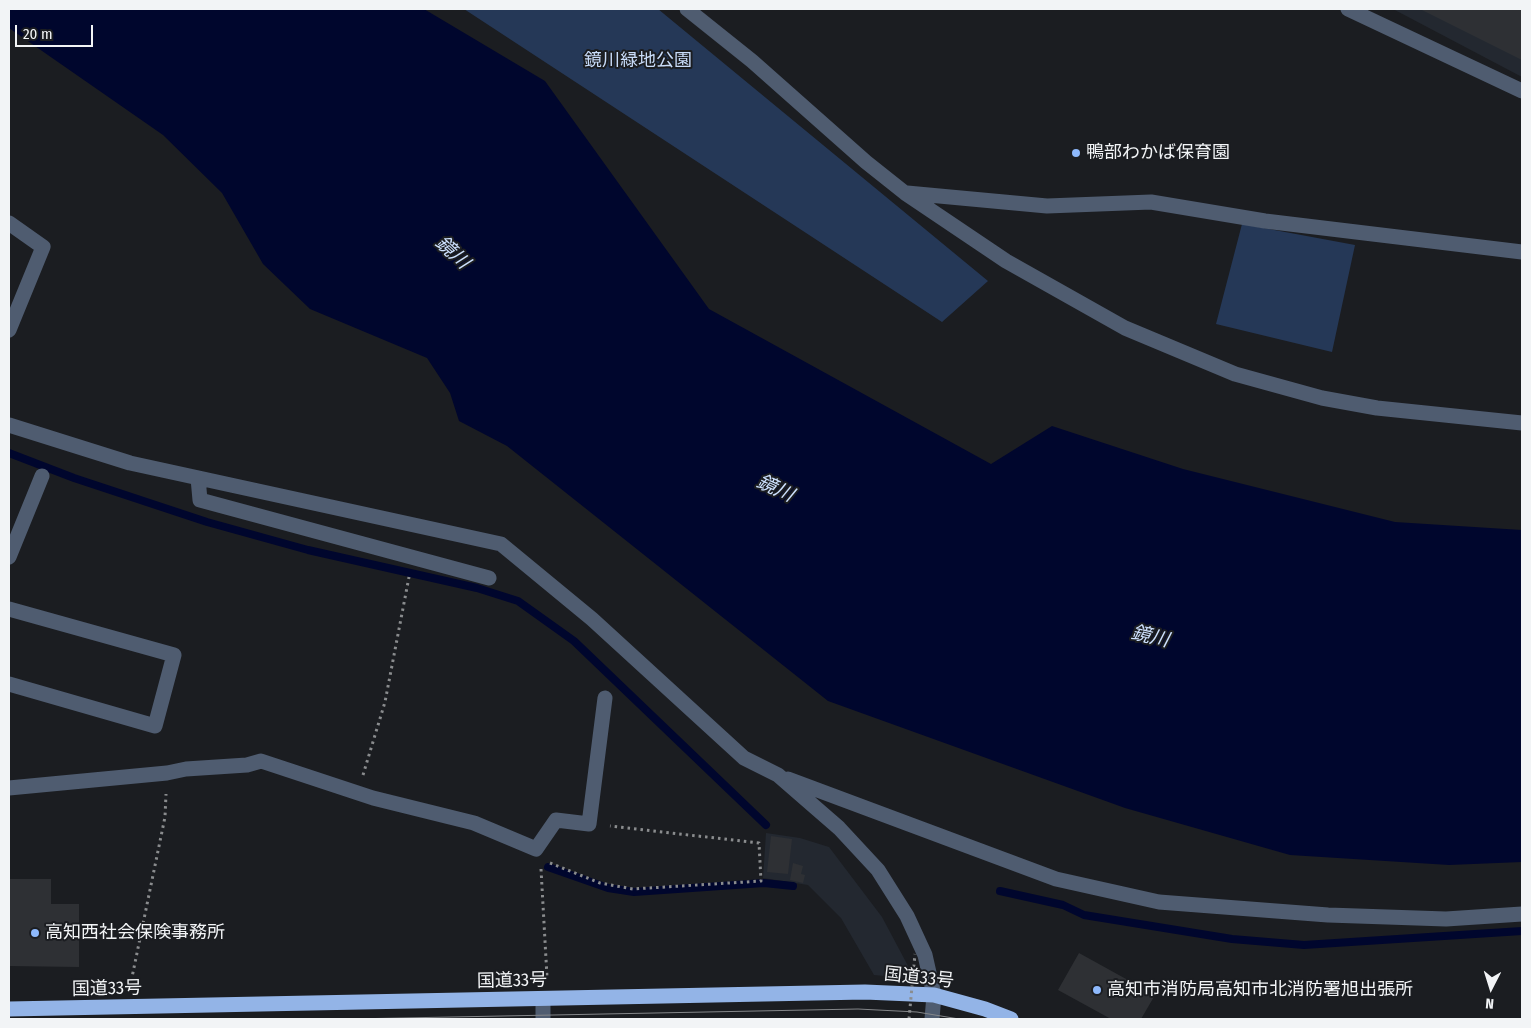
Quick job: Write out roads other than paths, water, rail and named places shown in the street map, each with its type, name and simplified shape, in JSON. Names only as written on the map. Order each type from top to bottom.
[{"type":"highway","name":"国道33号","points":[[9,1009],[543,1000],[865,992],[934,995],[985,1009],[1012,1019]]},
{"type":"street","points":[[687,9],[752,61],[866,162],[905,193],[1006,261],[1125,328],[1235,374],[1322,398],[1377,408],[1522,423]]},
{"type":"street","points":[[1348,9],[1522,91]]},
{"type":"street","points":[[905,193],[1047,206],[1151,202],[1265,221],[1522,252]]},
{"type":"street","points":[[9,223],[43,247],[9,330]]},
{"type":"street","points":[[9,425],[130,463],[501,544],[592,619],[744,758],[778,775],[1056,879],[1158,902],[1348,916],[1446,919],[1522,914]]},
{"type":"street","points":[[9,557],[15,522],[42,476]]},
{"type":"street","points":[[198,478],[200,500],[489,578]]},
{"type":"street","points":[[9,608],[174,655],[155,726],[9,684]]},
{"type":"street","points":[[9,788],[167,773],[186,769],[247,765],[261,760],[357,792],[474,823],[538,854],[556,820],[589,824],[605,698]]},
{"type":"street","points":[[778,775],[839,828],[878,870],[907,916],[925,955],[934,995],[932,1019]]},
{"type":"street","points":[[543,1000],[543,1019]]},
{"type":"water","name":"鏡川","points":[[9,9],[424,9],[545,81],[709,309],[991,464],[1052,426],[1183,469],[1395,522],[1522,530],[1522,862],[1449,865],[1290,855],[1125,808],[828,701],[507,446],[459,421],[450,393],[427,358],[310,309],[263,264],[222,193],[163,135],[9,28]]},
{"type":"waterway","points":[[9,453],[74,478],[207,522],[308,550],[477,588],[518,601],[574,641],[766,825]]},
{"type":"waterway","points":[[548,867],[608,888],[634,892],[764,883],[793,886]]},
{"type":"waterway","points":[[1000,891],[1063,905],[1084,915],[1232,939],[1304,945],[1522,931]]},
{"type":"tram line","points":[[350,1019],[858,1009],[917,1012],[959,1019]]},
{"type":"place","name":"鴨部わかば保育園","points":[[1076,153]]},
{"type":"place","name":"高知西社会保険事務所","points":[[35,933]]},
{"type":"place","name":"高知市消防局高知市北消防署旭出張所","points":[[1097,990]]},
{"type":"park label","name":"鏡川緑地公園","points":[[638,61]]}]
